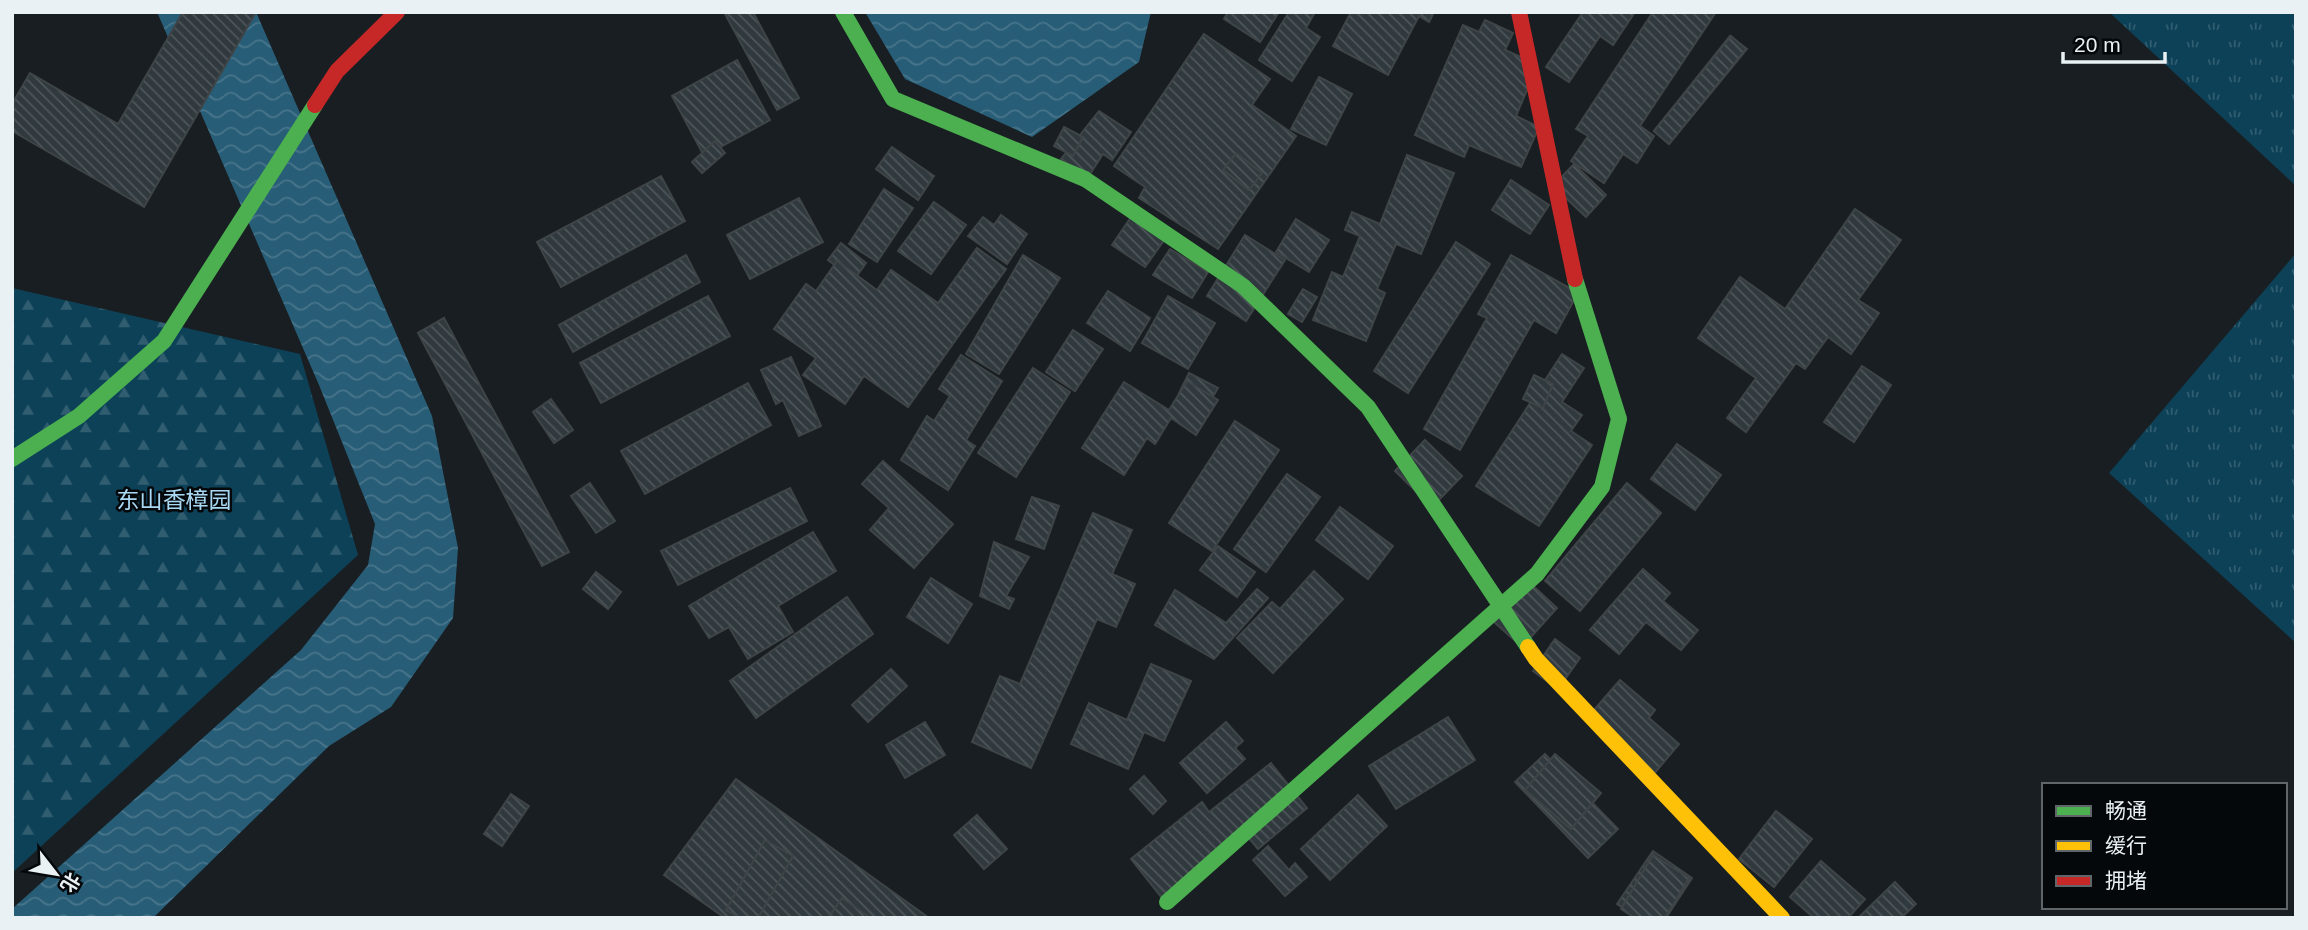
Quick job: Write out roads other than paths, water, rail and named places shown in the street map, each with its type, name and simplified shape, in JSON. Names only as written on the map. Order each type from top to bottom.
[{"type":"street","points":[[12,459],[79,416],[164,341],[337,71],[397,12]]},
{"type":"street","points":[[843,12],[893,99],[1085,179],[1243,286],[1368,407],[1536,659],[1782,918]]},
{"type":"street","points":[[1167,902],[1537,574],[1602,487],[1619,419],[1574,275],[1519,12]]},
{"type":"water","points":[[157,12],[256,12],[432,416],[458,548],[453,618],[391,707],[329,746],[153,918],[12,918],[12,909],[301,650],[368,565],[375,524],[319,385]]},
{"type":"water","points":[[865,12],[1151,12],[1139,62],[1032,137],[905,79]]},
{"type":"park label","name":"东山香樟园","points":[[174,500]]}]
